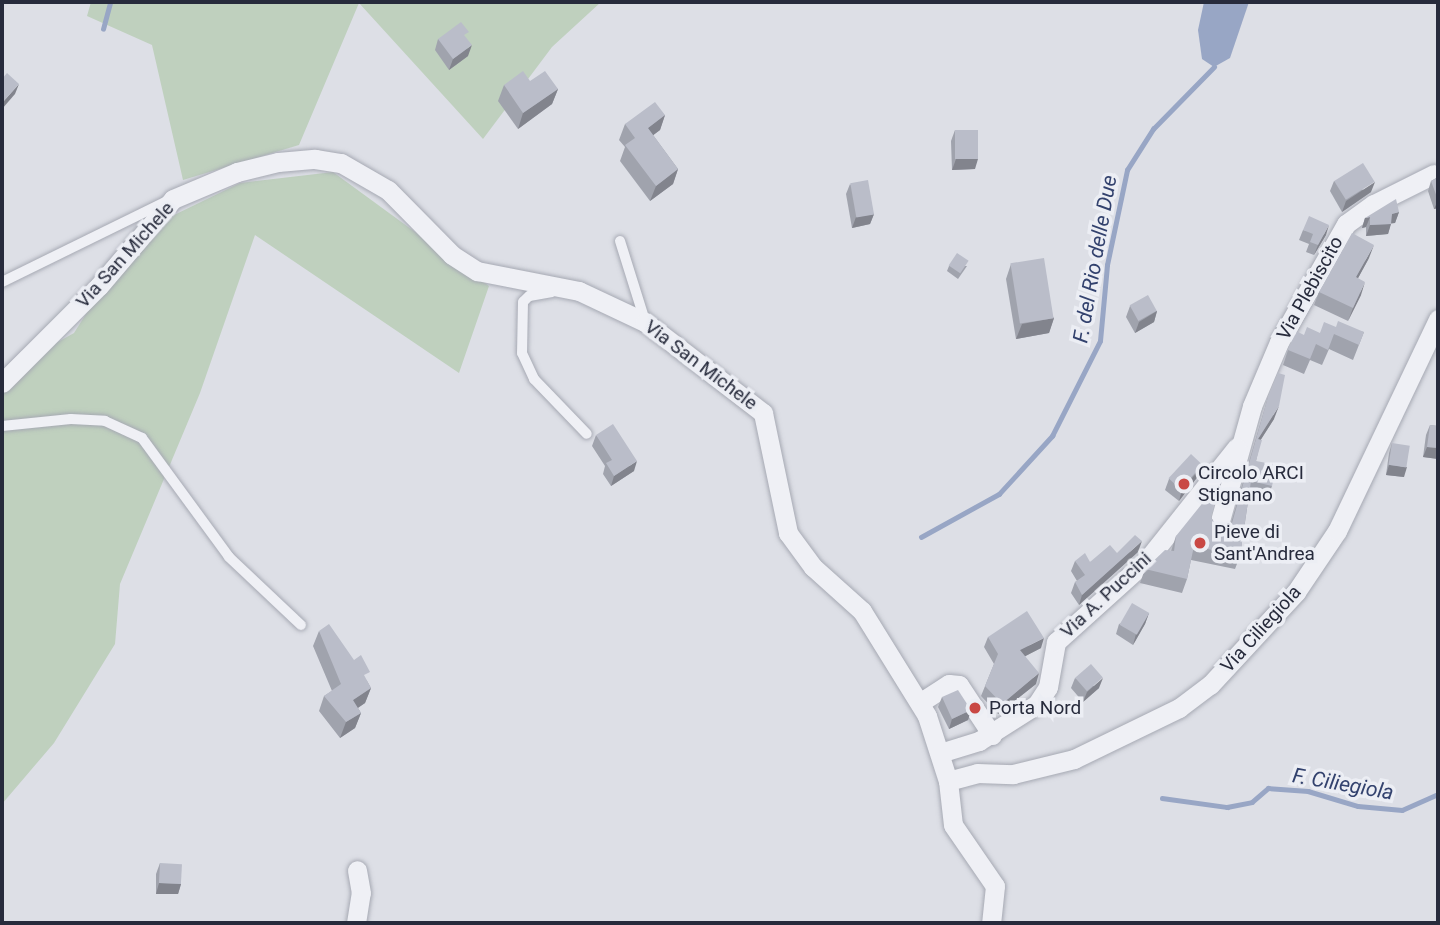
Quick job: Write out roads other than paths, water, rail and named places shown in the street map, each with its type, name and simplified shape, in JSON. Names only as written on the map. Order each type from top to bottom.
[{"type":"street","name":"Via San Michele","points":[[2,383],[99,286],[173,199],[237,172],[278,162],[314,159],[341,163],[388,190],[452,255],[477,271],[570,289],[645,322],[763,412],[788,533],[813,567],[862,611],[921,702],[948,781],[953,825],[995,886],[990,923]]},
{"type":"street","name":"Via Plebiscito","points":[[1237,447],[1279,342],[1346,224],[1374,204],[1434,174]]},
{"type":"street","name":"Via Ciliegiola","points":[[948,781],[977,773],[1013,774],[1074,759],[1179,708],[1210,685],[1296,592],[1337,531],[1438,319]]},
{"type":"street","name":"Via A. Puccini","points":[[940,753],[992,735],[1037,704],[1048,687],[1056,642],[1140,567],[1237,447]]},
{"type":"street","points":[[1218,528],[1237,447]]},
{"type":"street","points":[[921,702],[949,684],[959,685],[992,735]]},
{"type":"street","points":[[356,923],[361,893],[357,870]]},
{"type":"lane","points":[[2,282],[173,199]]},
{"type":"lane","points":[[620,241],[645,322]]},
{"type":"lane","points":[[570,289],[529,296],[523,302],[522,353],[534,379],[587,434]]},
{"type":"lane","points":[[2,426],[72,419],[105,421],[142,438],[229,557],[301,625]]},
{"type":"water","points":[[1204,2],[1249,2],[1230,58],[1214,67],[1202,59],[1198,30]]},
{"type":"waterway","points":[[103,29],[110,2]]},
{"type":"waterway","name":"F. del Rio delle Due","points":[[921,537],[999,494],[1052,436],[1100,341],[1107,265],[1127,170],[1153,129],[1214,67]]},
{"type":"waterway","name":"F. Ciliegiola","points":[[1162,798],[1227,807],[1252,802],[1268,788],[1308,791],[1358,806],[1402,810],[1438,794]]},
{"type":"place","name":"Circolo ARCI Stignano","points":[[1184,484]]},
{"type":"place","name":"Pieve di Sant'Andrea","points":[[1200,543]]},
{"type":"place","name":"Porta Nord","points":[[975,708]]}]
